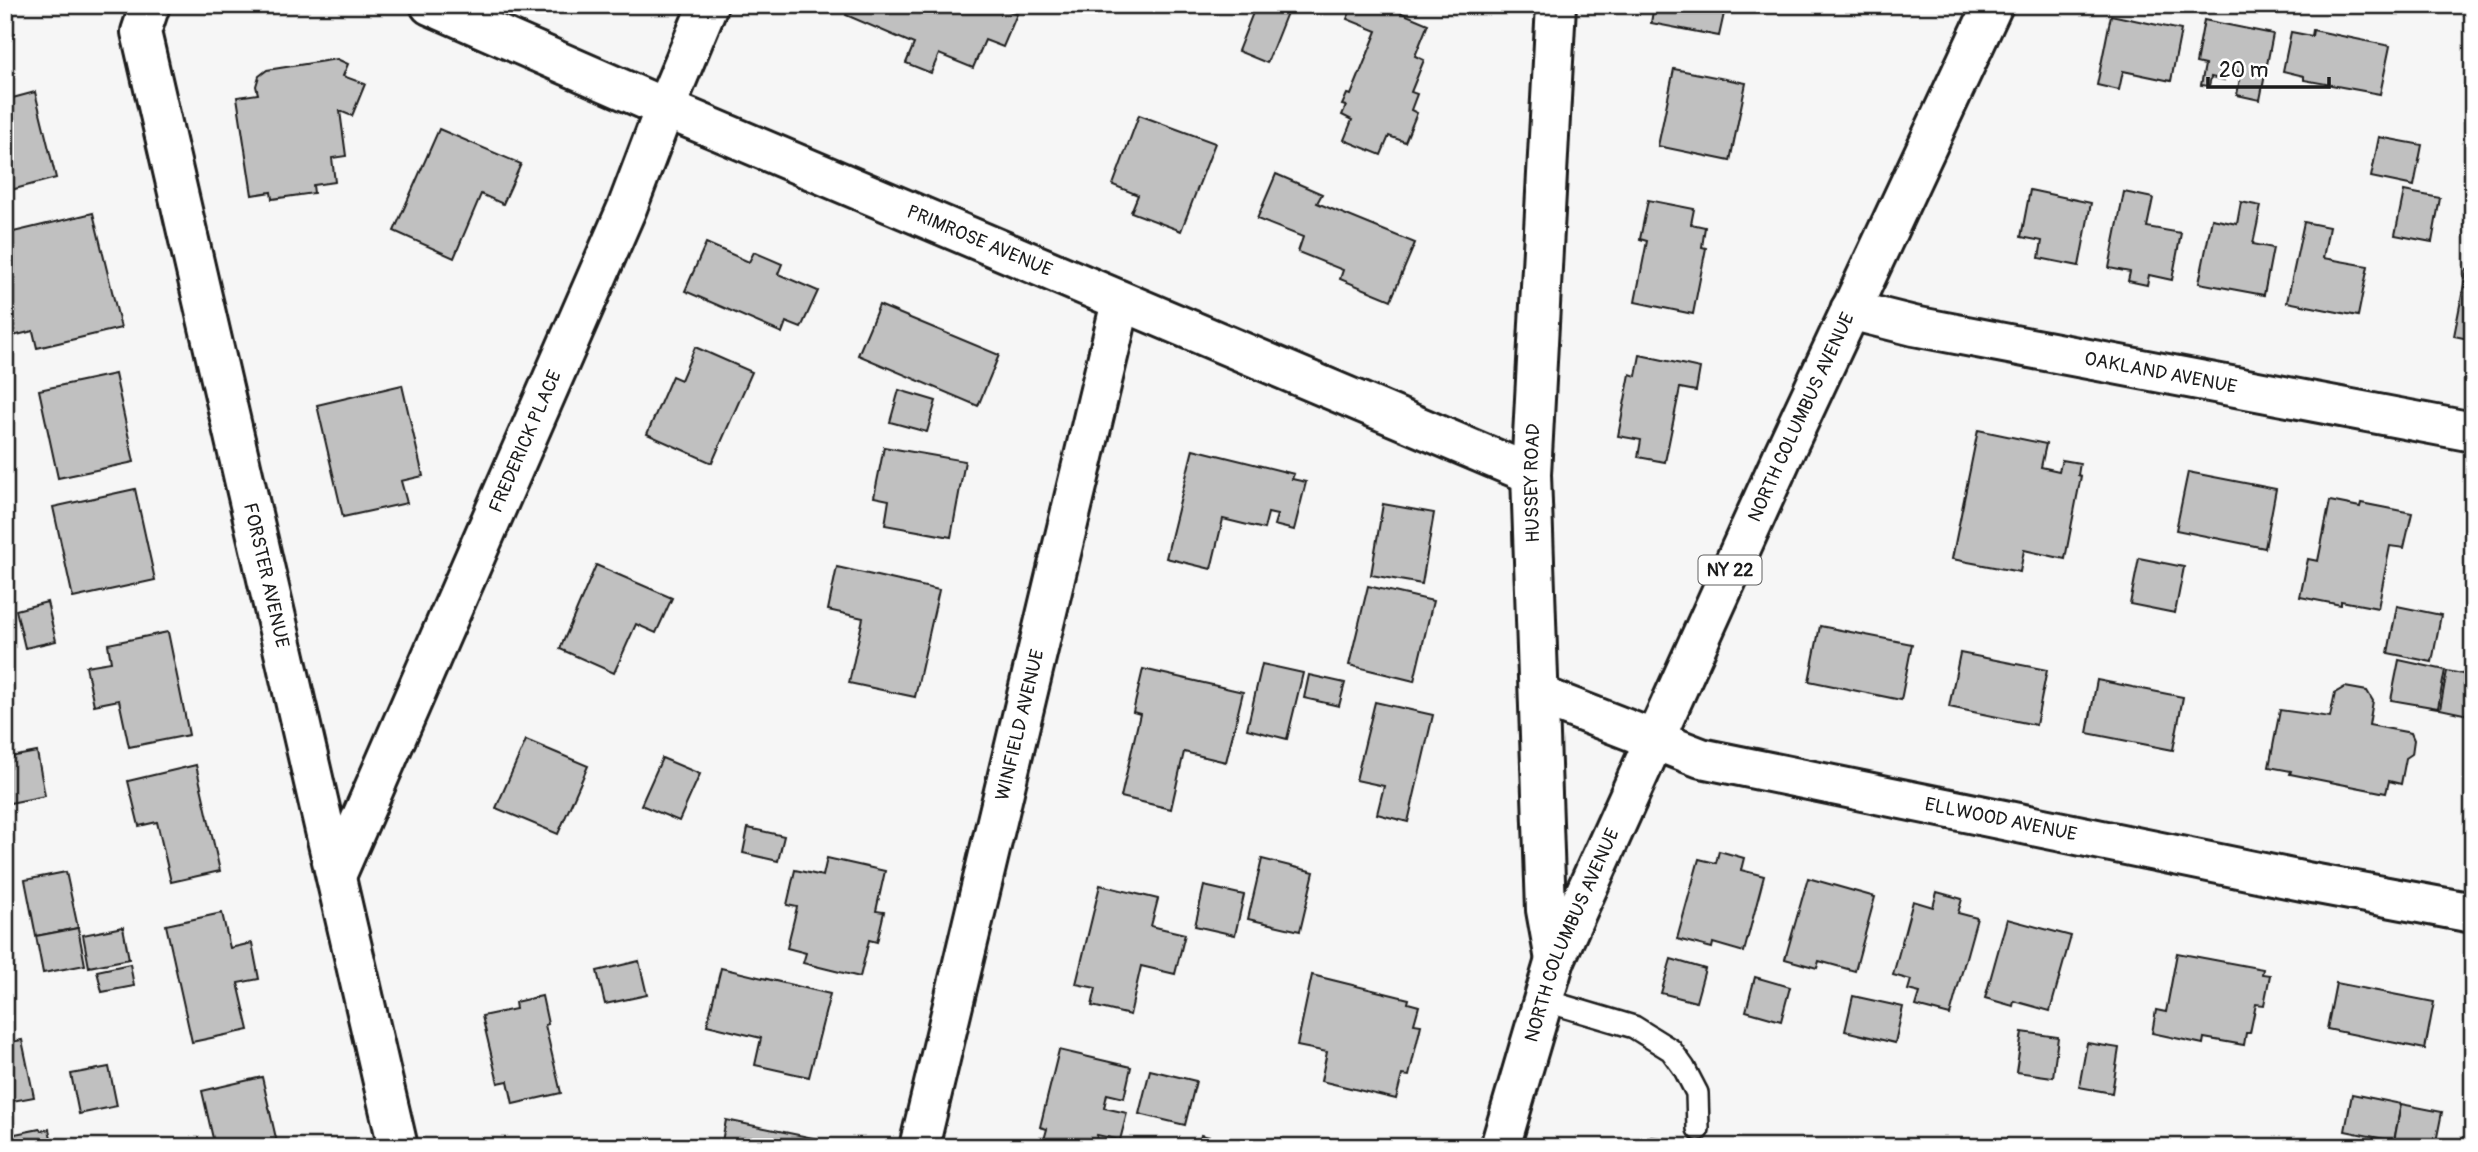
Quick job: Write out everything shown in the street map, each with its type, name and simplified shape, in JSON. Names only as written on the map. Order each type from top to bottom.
[{"type":"street","name":"FORSTER AVENUE","points":[[150,5],[141,32],[398,1147]]},
{"type":"street","name":"PRIMROSE AVENUE","points":[[430,5],[664,108],[1531,474]]},
{"type":"street","name":"FREDERICK PLACE","points":[[336,876],[627,208],[664,108],[709,5]]},
{"type":"street","name":"HUSSEY ROAD","points":[[1555,960],[1546,910],[1531,474],[1556,5]]},
{"type":"street","name":"NORTH COLUMBUS AVENUE","points":[[1500,1147],[1555,960],[1653,739],[1993,5]]},
{"type":"street","name":"WINFIELD AVENUE","points":[[919,1147],[1121,302]]},
{"type":"street","name":"OAKLAND AVENUE","points":[[1850,310],[1914,326],[2473,432]]},
{"type":"street","name":"ELLWOOD AVENUE","points":[[1539,695],[1701,758],[2307,882],[2473,913]]},
{"type":"lane","points":[[1543,1000],[1634,1027],[1671,1050],[1697,1093],[1698,1129]]},
{"type":"building","points":[[850,5],[1012,5],[1009,11],[1017,14],[1003,47],[985,40],[973,68],[939,54],[931,73],[906,63],[914,44],[846,15]]},
{"type":"building","points":[[1256,5],[1290,5],[1267,63],[1238,51]]},
{"type":"building","points":[[1353,5],[1383,5],[1428,24],[1415,56],[1424,60],[1411,92],[1417,94],[1411,110],[1417,113],[1405,142],[1389,136],[1381,155],[1344,140],[1352,120],[1342,115],[1346,106],[1342,105],[1347,94],[1351,95],[1377,31],[1347,19]]},
{"type":"building","points":[[1654,5],[1711,5],[1725,9],[1719,36],[1651,23]]},
{"type":"building","points":[[2111,15],[2181,30],[2171,81],[2123,71],[2119,90],[2097,85]]},
{"type":"building","points":[[2204,20],[2273,34],[2260,100],[2237,95],[2241,72],[2226,69],[2224,80],[2211,77],[2209,86],[2201,85],[2205,65],[2196,63]]},
{"type":"building","points":[[2313,30],[2390,46],[2380,94],[2304,80],[2304,76],[2283,71],[2291,32],[2312,36]]},
{"type":"building","points":[[337,59],[348,64],[343,76],[365,84],[352,116],[340,111],[346,156],[332,158],[335,182],[313,185],[314,193],[272,199],[271,192],[252,195],[237,97],[258,94],[256,86],[259,76],[267,70]]},
{"type":"building","points":[[1674,69],[1746,83],[1730,161],[1658,146]]},
{"type":"building","points":[[35,92],[56,178],[11,190],[5,168],[5,100]]},
{"type":"building","points":[[1139,115],[1215,143],[1181,231],[1131,212],[1138,195],[1113,185]]},
{"type":"building","points":[[439,129],[521,164],[503,204],[481,194],[454,258],[394,231]]},
{"type":"building","points":[[2379,137],[2422,145],[2414,186],[2371,177]]},
{"type":"building","points":[[1276,174],[1322,194],[1317,203],[1415,243],[1391,300],[1340,279],[1343,270],[1298,252],[1303,237],[1257,219]]},
{"type":"building","points":[[2030,190],[2091,203],[2079,266],[2039,258],[2042,241],[2021,237]]},
{"type":"building","points":[[2404,191],[2440,198],[2432,242],[2395,235]]},
{"type":"building","points":[[2124,192],[2153,198],[2147,227],[2181,233],[2172,280],[2149,275],[2147,285],[2128,281],[2130,272],[2109,268]]},
{"type":"building","points":[[1648,200],[1694,209],[1691,224],[1705,227],[1702,247],[1706,248],[1693,314],[1635,302],[1647,241],[1640,239]]},
{"type":"building","points":[[2241,202],[2261,206],[2253,244],[2273,248],[2264,295],[2199,283],[2212,219],[2237,224]]},
{"type":"building","points":[[93,213],[121,328],[37,348],[33,331],[5,338],[5,234]]},
{"type":"building","points":[[2304,222],[2329,227],[2323,258],[2368,266],[2358,316],[2287,302]]},
{"type":"building","points":[[706,243],[749,262],[754,252],[782,264],[778,274],[818,291],[801,328],[786,322],[782,333],[685,291]]},
{"type":"building","points":[[2467,269],[2473,270],[2473,340],[2454,336]]},
{"type":"building","points":[[879,305],[999,355],[978,406],[858,355]]},
{"type":"building","points":[[695,347],[752,372],[712,463],[647,434],[672,376],[681,380]]},
{"type":"building","points":[[1640,355],[1700,368],[1696,391],[1680,388],[1665,462],[1638,457],[1641,440],[1618,436],[1630,374],[1636,376]]},
{"type":"building","points":[[115,374],[134,462],[58,478],[39,390]]},
{"type":"building","points":[[402,385],[423,476],[401,481],[407,503],[343,517],[317,405]]},
{"type":"building","points":[[899,390],[936,401],[927,432],[890,422]]},
{"type":"building","points":[[1978,430],[2046,444],[2041,467],[2059,471],[2062,460],[2080,463],[2078,475],[2081,476],[2065,559],[2024,550],[2020,572],[1952,559]]},
{"type":"building","points":[[884,447],[965,461],[951,537],[885,525],[889,500],[874,497]]},
{"type":"building","points":[[1193,449],[1294,474],[1292,479],[1306,482],[1294,530],[1274,525],[1277,515],[1268,513],[1264,529],[1223,519],[1211,569],[1166,558]]},
{"type":"building","points":[[2188,472],[2276,489],[2265,548],[2176,530]]},
{"type":"building","points":[[135,489],[155,580],[73,598],[53,507]]},
{"type":"building","points":[[2330,501],[2360,507],[2361,503],[2412,513],[2404,548],[2390,546],[2378,608],[2341,601],[2341,605],[2300,597],[2308,559],[2318,561]]},
{"type":"building","points":[[1383,504],[1434,513],[1422,584],[1371,575]]},
{"type":"building","points":[[2139,558],[2184,567],[2175,613],[2130,604]]},
{"type":"building","points":[[596,565],[672,598],[656,633],[636,624],[614,673],[560,649]]},
{"type":"building","points":[[837,567],[939,590],[915,697],[849,683],[863,618],[828,610]]},
{"type":"building","points":[[1368,586],[1433,601],[1414,681],[1349,665]]},
{"type":"building","points":[[47,602],[56,641],[25,648],[16,610]]},
{"type":"building","points":[[2397,606],[2441,615],[2432,662],[2388,653]]},
{"type":"building","points":[[1820,626],[1912,644],[1901,700],[1809,681]]},
{"type":"building","points":[[168,632],[189,735],[129,747],[119,700],[94,705],[86,666],[111,662],[108,644]]},
{"type":"building","points":[[1960,653],[2047,670],[2036,725],[1949,707]]},
{"type":"building","points":[[2399,660],[2445,670],[2438,708],[2391,700]]},
{"type":"building","points":[[1262,664],[1303,673],[1287,739],[1247,729]]},
{"type":"building","points":[[1143,669],[1243,692],[1226,762],[1184,752],[1171,809],[1121,797],[1140,714],[1133,712]]},
{"type":"building","points":[[2447,671],[2473,676],[2473,716],[2440,709]]},
{"type":"building","points":[[1309,675],[1345,683],[1339,706],[1304,698]]},
{"type":"building","points":[[2097,680],[2183,697],[2173,750],[2087,733]]},
{"type":"building","points":[[2345,687],[2367,691],[2373,701],[2369,725],[2411,733],[2414,740],[2412,754],[2406,758],[2401,784],[2389,781],[2386,793],[2290,774],[2291,771],[2269,767],[2280,710],[2330,717],[2335,693]]},
{"type":"building","points":[[1375,702],[1433,715],[1408,822],[1377,814],[1384,786],[1356,780]]},
{"type":"building","points":[[526,740],[588,766],[558,834],[496,808]]},
{"type":"building","points":[[37,752],[45,796],[5,804],[5,758]]},
{"type":"building","points":[[662,758],[700,774],[679,821],[641,805]]},
{"type":"building","points":[[196,765],[220,871],[171,882],[157,822],[139,826],[128,781]]},
{"type":"building","points":[[748,828],[784,836],[778,861],[743,853]]},
{"type":"building","points":[[1719,851],[1744,858],[1741,870],[1764,876],[1744,952],[1713,943],[1712,948],[1677,939],[1699,859],[1716,863]]},
{"type":"building","points":[[827,858],[885,871],[876,911],[884,912],[877,942],[869,940],[860,977],[803,963],[806,953],[787,948],[797,907],[787,905],[795,870],[823,876]]},
{"type":"building","points":[[1262,859],[1314,872],[1300,931],[1248,919]]},
{"type":"building","points":[[66,872],[78,928],[36,936],[25,880]]},
{"type":"building","points":[[1808,878],[1875,897],[1855,971],[1819,961],[1817,968],[1785,959]]},
{"type":"building","points":[[1100,885],[1158,899],[1151,926],[1185,934],[1175,974],[1141,966],[1130,1015],[1092,1006],[1096,988],[1076,984]]},
{"type":"building","points":[[1204,886],[1244,895],[1235,935],[1195,926]]},
{"type":"building","points":[[1937,892],[1962,899],[1958,913],[1977,918],[1950,1015],[1916,1006],[1920,993],[1908,990],[1911,980],[1893,975],[1913,901],[1933,907]]},
{"type":"building","points":[[222,913],[230,948],[252,943],[259,979],[238,983],[249,1030],[192,1042],[166,925]]},
{"type":"building","points":[[2007,919],[2071,936],[2050,1011],[2014,1001],[2013,1006],[1985,998]]},
{"type":"building","points":[[123,927],[129,959],[89,967],[83,935]]},
{"type":"building","points":[[78,928],[85,965],[43,973],[36,936]]},
{"type":"building","points":[[2177,953],[2263,969],[2262,974],[2270,975],[2264,1005],[2256,1004],[2250,1033],[2246,1033],[2244,1045],[2204,1038],[2203,1044],[2152,1033],[2156,1010],[2166,1012]]},
{"type":"building","points":[[1671,959],[1705,969],[1696,1002],[1661,993]]},
{"type":"building","points":[[639,961],[647,995],[605,1004],[597,971]]},
{"type":"building","points":[[130,964],[134,986],[102,992],[97,971]]},
{"type":"building","points":[[721,968],[830,994],[809,1077],[755,1065],[761,1038],[707,1025]]},
{"type":"building","points":[[5,972],[11,998],[5,999]]},
{"type":"building","points":[[1312,975],[1409,999],[1408,1003],[1419,1006],[1414,1024],[1421,1025],[1409,1076],[1402,1075],[1396,1099],[1321,1081],[1327,1052],[1297,1046]]},
{"type":"building","points":[[1755,977],[1790,987],[1781,1021],[1746,1011]]},
{"type":"building","points":[[2336,983],[2434,1002],[2425,1049],[2327,1029]]},
{"type":"building","points":[[542,996],[548,1024],[545,1025],[561,1093],[513,1104],[508,1081],[498,1083],[482,1016],[516,1009],[515,1002]]},
{"type":"building","points":[[1853,996],[1903,1007],[1895,1043],[1845,1031]]},
{"type":"building","points":[[2022,1032],[2058,1037],[2053,1077],[2016,1072]]},
{"type":"building","points":[[22,1040],[34,1097],[7,1102],[9,1112],[5,1113],[5,1043]]},
{"type":"building","points":[[2087,1043],[2119,1048],[2112,1093],[2079,1087]]},
{"type":"building","points":[[1059,1050],[1131,1067],[1124,1098],[1107,1094],[1104,1108],[1127,1113],[1120,1140],[1097,1135],[1096,1140],[1091,1139],[1089,1147],[1042,1147],[1047,1129],[1040,1127]]},
{"type":"building","points":[[109,1067],[117,1106],[79,1114],[71,1074]]},
{"type":"building","points":[[1150,1070],[1196,1081],[1185,1125],[1139,1114]]},
{"type":"building","points":[[262,1077],[278,1147],[215,1147],[202,1091]]},
{"type":"building","points":[[2352,1094],[2401,1104],[2394,1141],[2345,1131]]},
{"type":"building","points":[[2401,1104],[2442,1112],[2435,1147],[2393,1147]]},
{"type":"building","points":[[726,1120],[818,1139],[816,1147],[721,1147]]},
{"type":"building","points":[[49,1129],[53,1147],[5,1147],[5,1136]]},
{"type":"building","points":[[1201,1135],[1218,1139],[1216,1147],[1198,1147]]},
{"type":"building","points":[[1651,1137],[1711,1144],[1711,1147],[1650,1147]]}]
